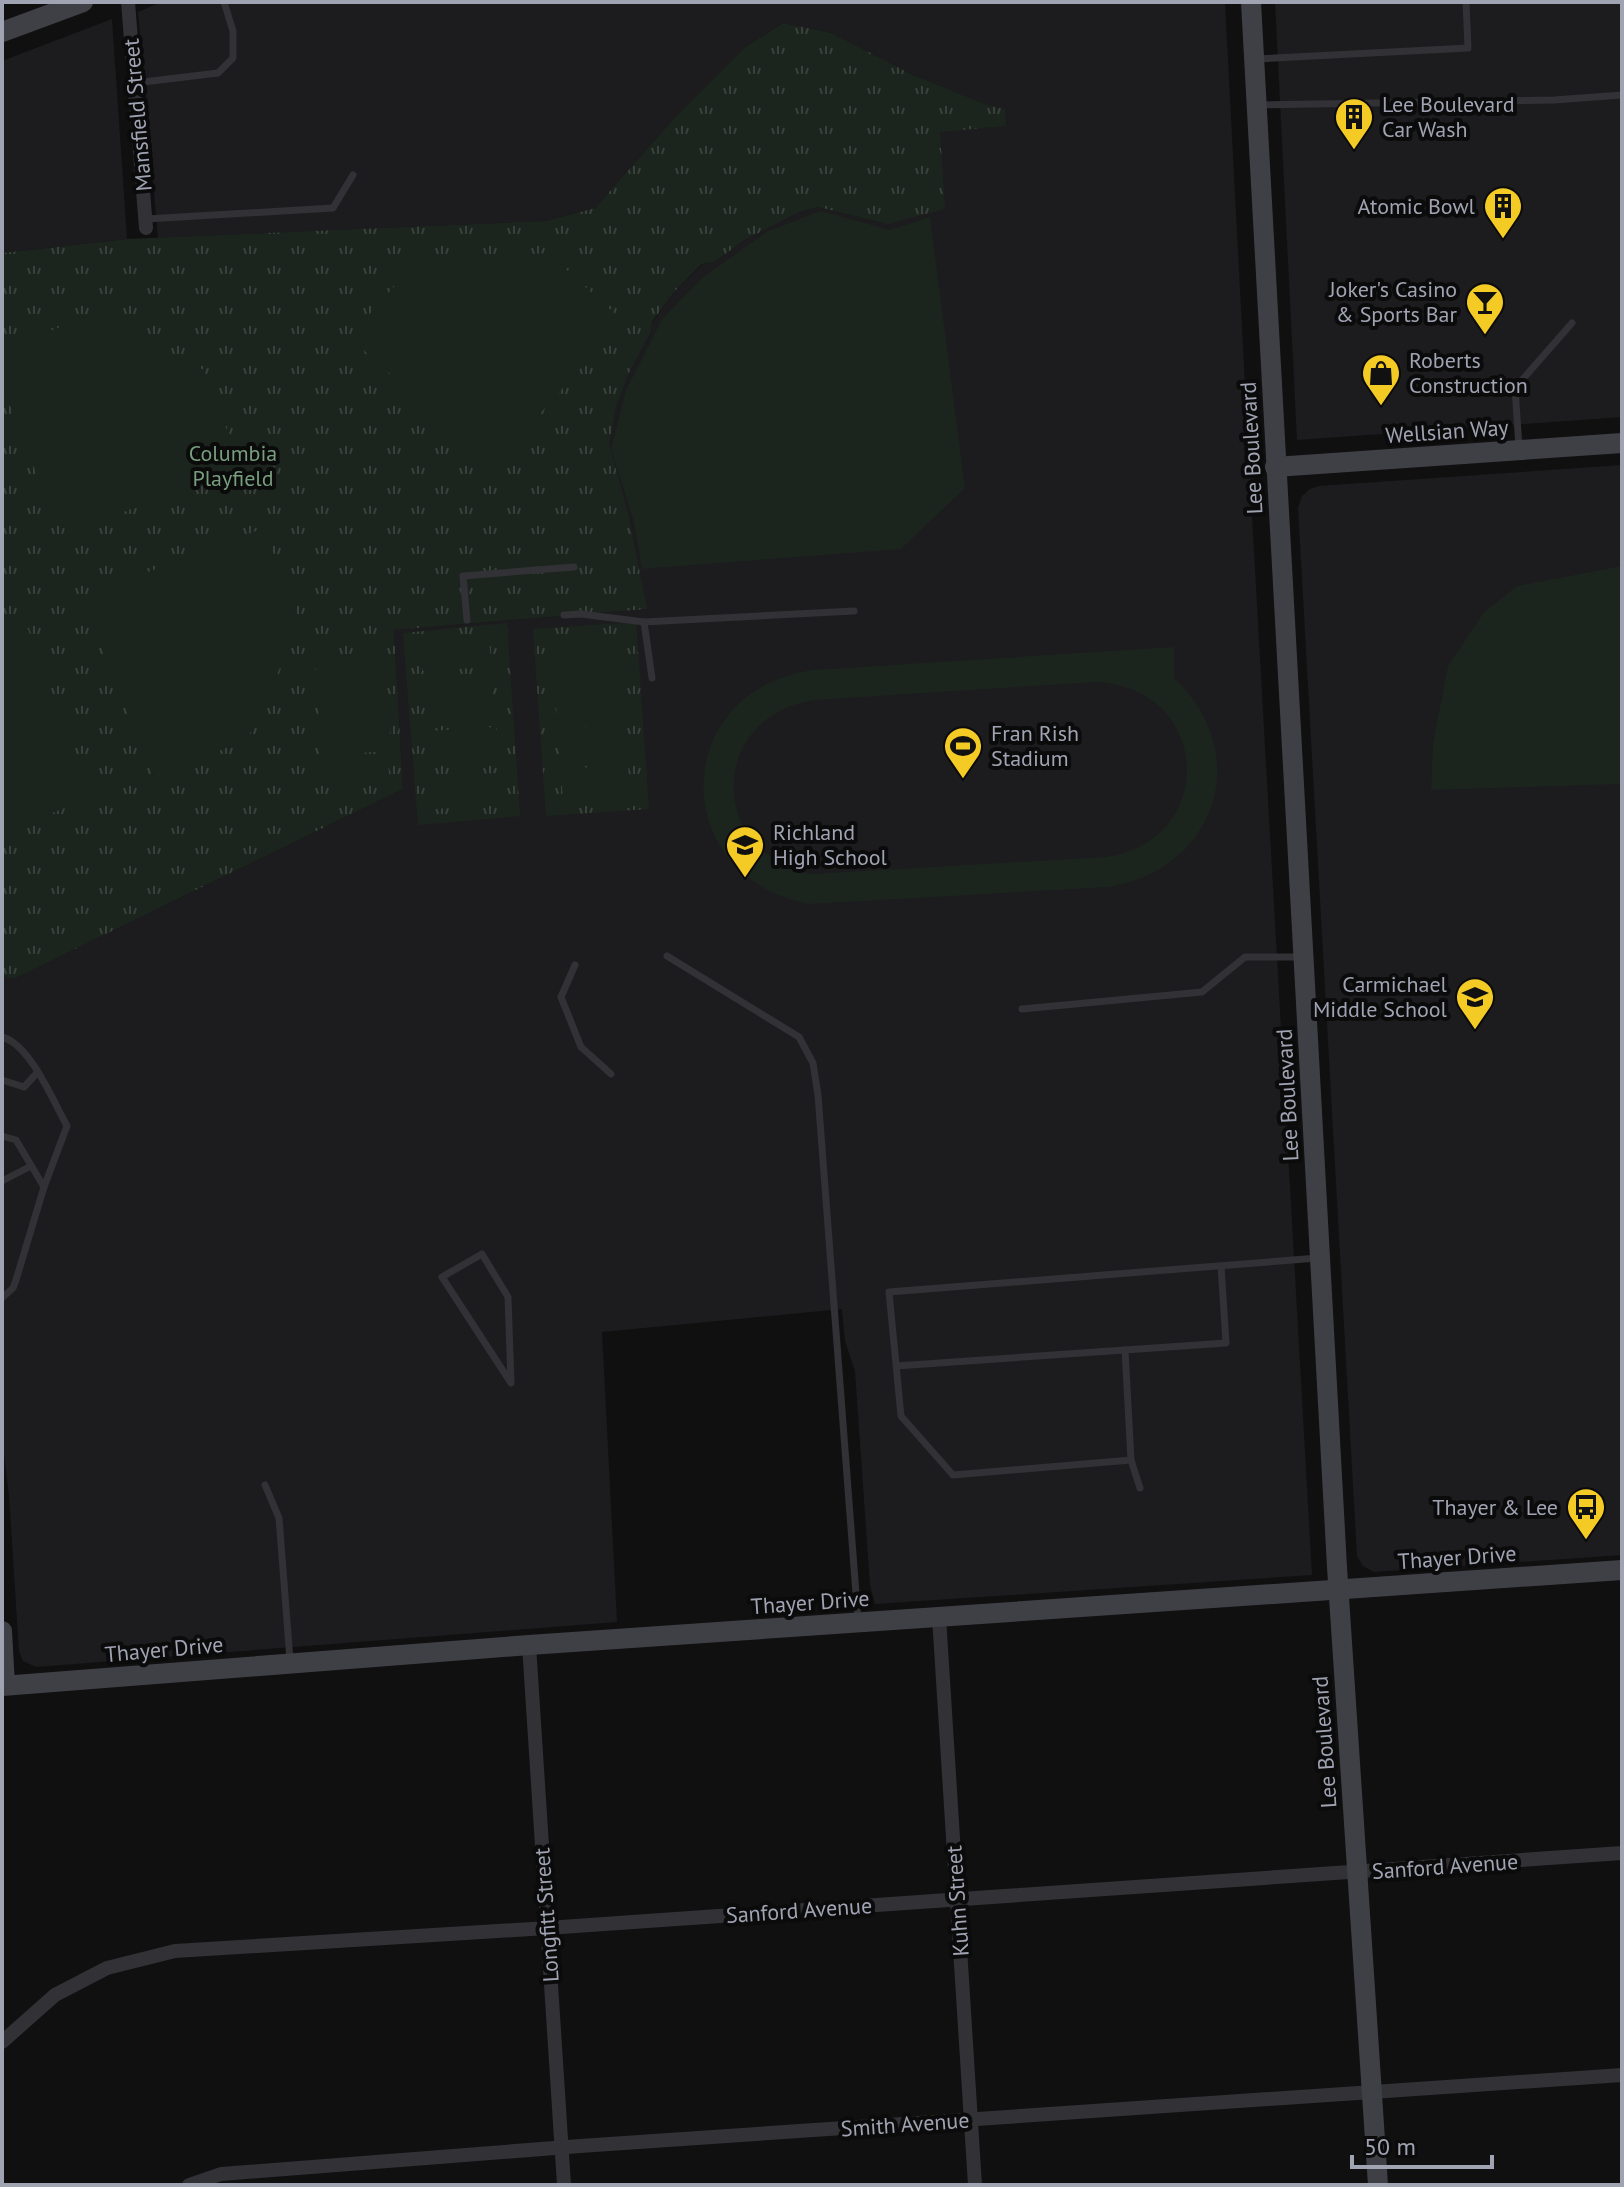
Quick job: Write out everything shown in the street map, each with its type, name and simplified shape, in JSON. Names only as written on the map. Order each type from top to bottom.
[{"type":"street","points":[[2,32],[83,2]]},
{"type":"street","name":"Mansfield Street","points":[[128,2],[146,223]]},
{"type":"street","name":"Lee Boulevard","points":[[1251,2],[1339,1589],[1378,2185]]},
{"type":"street","name":"Wellsian Way","points":[[1275,467],[1622,443]]},
{"type":"street","name":"Thayer Drive","points":[[4,1686],[529,1645],[1622,1570]]},
{"type":"street","name":"Kuhn Street","points":[[939,1617],[975,2185]]},
{"type":"street","points":[[2,1631],[4,1686]]},
{"type":"street","name":"Longfitt Street","points":[[529,1645],[564,2185]]},
{"type":"street","name":"Sanford Avenue","points":[[2,2042],[55,1995],[107,1968],[175,1951],[1622,1853]]},
{"type":"street","name":"Smith Avenue","points":[[189,2185],[221,2174],[562,2147],[1622,2075]]},
{"type":"lane","points":[[135,83],[218,73],[233,58],[233,31],[224,2]]},
{"type":"lane","points":[[1254,59],[1468,48],[1466,2]]},
{"type":"lane","points":[[1257,105],[1554,100],[1622,95]]},
{"type":"lane","points":[[146,223],[333,208],[353,175]]},
{"type":"lane","points":[[1519,450],[1515,388],[1572,323]]},
{"type":"lane","points":[[467,620],[463,576],[574,567]]},
{"type":"lane","points":[[564,615],[581,614],[644,622],[854,611]]},
{"type":"lane","points":[[644,622],[652,678]]},
{"type":"lane","points":[[667,956],[799,1037],[813,1063],[818,1095],[858,1622]]},
{"type":"lane","points":[[1022,1009],[1202,992],[1245,957],[1303,957]]},
{"type":"lane","points":[[575,965],[561,997],[581,1047],[611,1074]]},
{"type":"lane","points":[[2,1037],[24,1050],[67,1126],[44,1187],[13,1288],[2,1298]]},
{"type":"lane","points":[[2,1080],[24,1087],[37,1073]]},
{"type":"lane","points":[[2,1136],[16,1140],[44,1187]]},
{"type":"lane","points":[[2,1181],[31,1166]]},
{"type":"lane","points":[[482,1254],[508,1297],[511,1383],[442,1277],[482,1254]]},
{"type":"lane","points":[[1131,1460],[953,1475],[901,1416],[889,1292],[1320,1258]]},
{"type":"lane","points":[[896,1366],[1226,1343],[1221,1266]]},
{"type":"lane","points":[[1125,1350],[1131,1460],[1140,1488]]},
{"type":"lane","points":[[265,1485],[279,1518],[291,1663]]},
{"type":"shaded area","name":"Richland High School","points":[[161,2],[1225,2],[1246,405],[1251,410],[1256,512],[1252,517],[1312,1575],[875,1604],[870,1585],[855,1371],[845,1341],[842,1309],[602,1332],[617,1622],[36,1667],[23,1661],[19,1651],[2,1437],[2,976],[14,979],[403,789],[394,630],[646,609],[628,512],[608,444],[616,408],[629,373],[651,332],[652,323],[674,292],[703,264],[714,262],[745,240],[800,212],[818,207],[887,224],[940,131],[1005,126],[1004,109],[911,74],[832,33],[783,23],[745,47],[676,116],[595,208],[545,221],[158,238],[138,12]]},
{"type":"shaded area","points":[[1275,2],[1622,2],[1622,417],[1297,440]]},
{"type":"shaded area","points":[[112,19],[127,239],[2,253],[2,61]]},
{"type":"shaded area","name":"Carmichael Middle School","points":[[1622,465],[1622,1555],[1374,1572],[1363,1566],[1357,1556],[1298,508],[1302,496],[1319,486]]},
{"type":"green space","name":"Columbia Playfield","points":[[783,23],[832,33],[911,74],[990,106],[1005,109],[1006,126],[940,132],[945,209],[887,224],[818,207],[800,212],[745,240],[714,262],[702,264],[674,292],[652,322],[651,332],[629,373],[616,408],[609,444],[628,512],[647,609],[394,630],[403,789],[14,979],[2,976],[2,253],[127,239],[545,221],[595,208],[676,116],[745,47]]},
{"type":"green space","points":[[821,211],[890,230],[930,217],[965,488],[901,549],[642,569],[634,522],[611,449],[626,390],[662,319],[702,278],[768,231]]},
{"type":"green space","points":[[548,253],[623,321],[502,456],[483,457],[349,337],[417,261]]},
{"type":"green space","points":[[86,316],[204,370],[241,467],[71,532],[56,524],[2,385],[2,351]]},
{"type":"green space","points":[[264,528],[300,624],[247,740],[153,776],[87,609],[95,592]]},
{"type":"green space","points":[[1622,566],[1622,782],[1431,790],[1433,742],[1448,666],[1484,612],[1517,586]]},
{"type":"green space","points":[[636,622],[649,809],[546,816],[533,629]]},
{"type":"green space","points":[[9,623],[28,629],[92,797],[2,833],[2,626]]},
{"type":"green space","points":[[507,623],[520,816],[418,825],[403,633]]},
{"type":"green space","points":[[489,635],[491,667],[423,671],[422,639]]},
{"type":"green space","points":[[620,643],[622,675],[554,679],[552,647]]},
{"type":"green space","points":[[1174,647],[1174,678],[1199,708],[1213,740],[1217,773],[1212,805],[1198,834],[1175,858],[1145,877],[1108,887],[810,904],[763,887],[729,859],[710,824],[704,785],[711,746],[732,711],[766,685],[813,670]],"holes":[[[1095,682],[1133,690],[1162,709],[1180,735],[1187,765],[1183,795],[1169,823],[1143,845],[1106,857],[812,874],[777,861],[753,840],[738,814],[734,785],[739,756],[755,730],[780,711],[816,700]]]},
{"type":"green space","points":[[385,652],[391,751],[321,755],[315,657]]},
{"type":"green space","points":[[491,681],[493,714],[426,718],[424,685]]},
{"type":"green space","points":[[622,684],[624,716],[557,720],[555,688]]},
{"type":"green space","points":[[626,724],[628,756],[561,760],[559,728]]},
{"type":"green space","points":[[496,727],[498,759],[430,763],[429,731]]},
{"type":"green space","points":[[388,759],[389,776],[331,780],[330,764]]},
{"type":"green space","points":[[628,765],[630,797],[563,802],[561,769]]},
{"type":"green space","points":[[498,773],[500,805],[433,809],[431,777]]},
{"type":"place","name":"Lee Boulevard Car Wash","points":[[1354,151]]},
{"type":"place","name":"Atomic Bowl","points":[[1503,240]]},
{"type":"place","name":"Joker's Casino & Sports Bar","points":[[1485,336]]},
{"type":"place","name":"Roberts Construction","points":[[1381,407]]},
{"type":"place","name":"Fran Rish Stadium","points":[[963,780]]},
{"type":"place","name":"Richland High School","points":[[745,879]]},
{"type":"place","name":"Carmichael Middle School","points":[[1475,1031]]},
{"type":"place","name":"Thayer & Lee","points":[[1586,1541]]}]
